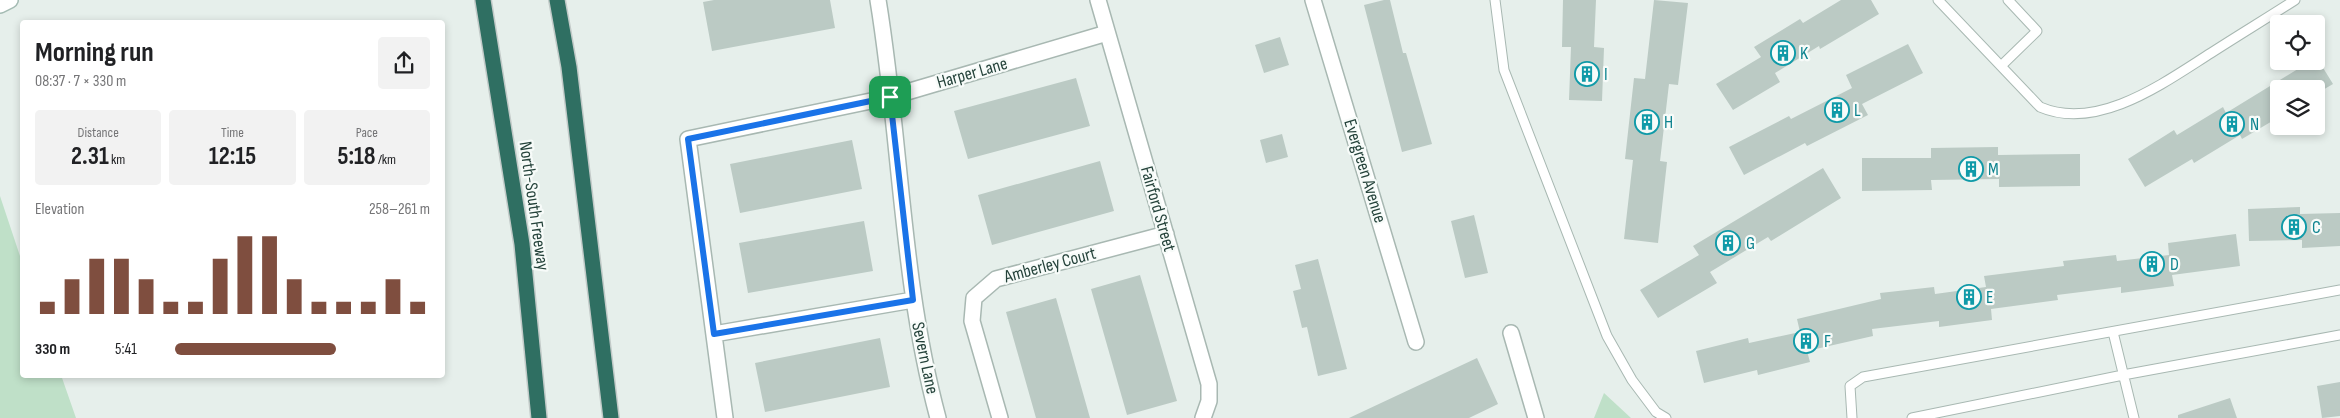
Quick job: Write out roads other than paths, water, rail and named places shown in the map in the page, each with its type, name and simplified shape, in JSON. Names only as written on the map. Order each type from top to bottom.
[{"type":"highway","name":"North-South Freeway","points":[[483,0],[522,244],[540,418]]},
{"type":"highway","points":[[557,0],[569,67],[611,418]]},
{"type":"highway","points":[[604,359],[620,418]]},
{"type":"street","points":[[0,5],[10,0]]},
{"type":"street","name":"Severn Lane","points":[[878,0],[913,300],[929,384],[938,418]]},
{"type":"street","name":"Fairford Street","points":[[1098,0],[1209,384],[1210,401],[1203,418]]},
{"type":"street","name":"Evergreen Avenue","points":[[1313,0],[1416,342]]},
{"type":"street","name":"Harper Lane","points":[[714,334],[688,139],[890,97],[1107,33]]},
{"type":"street","name":"Amberley Court","points":[[1000,418],[972,321],[974,298],[996,278],[1166,234]]},
{"type":"street","points":[[724,418],[714,334],[913,300]]},
{"type":"street","points":[[1510,333],[1536,418]]},
{"type":"lane","points":[[1496,0],[1504,70],[1607,336],[1632,380],[1656,412],[1666,418]]},
{"type":"lane","points":[[1938,0],[2040,107],[2054,113],[2075,114],[2104,109],[2142,96],[2295,0]]},
{"type":"lane","points":[[2001,66],[2037,31],[2008,0]]},
{"type":"lane","points":[[1852,418],[1850,386],[1863,377],[2340,290]]},
{"type":"lane","points":[[2113,332],[2133,417]]},
{"type":"lane","points":[[1912,418],[2122,375],[2340,335]]},
{"type":"place","name":"K","points":[[1783,53]]},
{"type":"place","name":"I","points":[[1587,74]]},
{"type":"place","name":"L","points":[[1837,110]]},
{"type":"place","name":"H","points":[[1647,122]]},
{"type":"place","name":"N","points":[[2232,124]]},
{"type":"place","name":"M","points":[[1971,169]]},
{"type":"place","name":"C","points":[[2294,227]]},
{"type":"place","name":"G","points":[[1728,243]]},
{"type":"place","name":"D","points":[[2152,264]]},
{"type":"place","name":"E","points":[[1969,297]]},
{"type":"place","name":"F","points":[[1806,341]]}]
